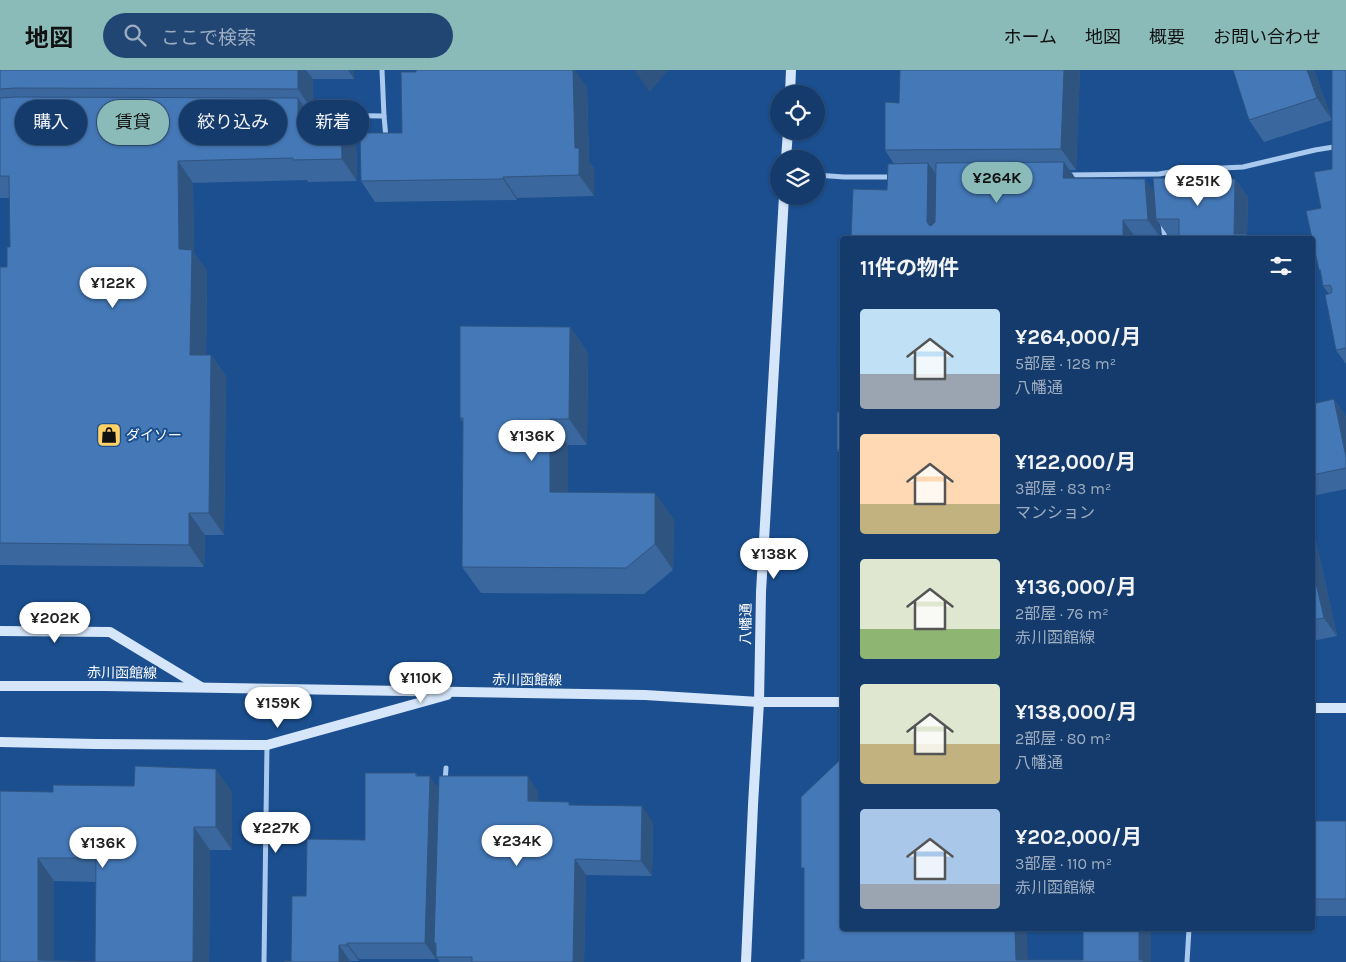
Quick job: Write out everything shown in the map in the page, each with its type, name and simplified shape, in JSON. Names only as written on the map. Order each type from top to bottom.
[{"type":"main road","points":[[790,85],[791,70]]},
{"type":"main road","name":"八幡通","points":[[746,962],[759,702],[761,592],[783,205]]},
{"type":"main road","points":[[0,631],[110,632],[202,688]]},
{"type":"main road","name":"赤川函館線","points":[[0,686],[645,695],[759,702],[840,702]]},
{"type":"main road","points":[[0,742],[268,745],[458,692]]},
{"type":"main road","points":[[1315,708],[1346,708]]},
{"type":"street","points":[[382,70],[386,147]]},
{"type":"street","points":[[296,115],[384,116]]},
{"type":"street","points":[[1061,175],[1159,174],[1182,170],[1243,167],[1346,144]]},
{"type":"street","points":[[1159,174],[1160,183]]},
{"type":"street","points":[[825,176],[844,178],[904,177]]},
{"type":"street","points":[[1163,220],[1165,236]]},
{"type":"street","points":[[264,962],[268,745]]},
{"type":"street","points":[[445,787],[446,768]]},
{"type":"street","points":[[1187,962],[1188,931]]},
{"type":"building","points":[[0,70],[298,70],[298,89],[0,89]]},
{"type":"building","points":[[416,70],[573,70],[575,148],[579,148],[579,175],[503,177],[503,179],[361,181],[360,145],[369,145],[369,133],[402,133],[401,72],[416,72]]},
{"type":"building","points":[[900,70],[1064,70],[1061,149],[885,150],[885,102],[899,103]]},
{"type":"building","points":[[1233,70],[1307,70],[1317,98],[1249,120]]},
{"type":"building","points":[[1332,70],[1346,70],[1346,348],[1336,350],[1325,295],[1331,293],[1332,289],[1330,285],[1323,286],[1315,252],[1315,236],[1312,236],[1306,211],[1321,208],[1314,172],[1332,169]]},
{"type":"building","points":[[0,98],[298,98],[297,145],[342,145],[342,159],[293,160],[293,158],[178,161],[179,249],[192,250],[190,355],[211,355],[209,513],[189,513],[189,545],[0,543],[0,267],[7,267],[7,247],[10,247],[9,176],[0,176]]},
{"type":"building","points":[[1064,162],[1063,178],[1145,179],[1148,220],[1123,220],[1123,236],[851,236],[853,189],[887,190],[888,164],[928,163],[927,222],[931,226],[935,222],[936,163]]},
{"type":"building","points":[[1153,178],[1235,179],[1234,234],[1247,234],[1247,236],[1179,236],[1179,219],[1156,219]]},
{"type":"building","points":[[460,326],[570,327],[569,419],[550,419],[550,492],[655,493],[655,544],[626,568],[462,567],[463,418],[460,418]]},
{"type":"building","points":[[839,347],[840,347],[840,412]]},
{"type":"building","points":[[1334,399],[1346,457],[1346,468],[1315,474],[1315,403]]},
{"type":"building","points":[[837,412],[840,412],[840,449],[837,450]]},
{"type":"building","points":[[1315,578],[1324,618],[1315,620]]},
{"type":"building","points":[[840,760],[840,931],[1015,931],[1016,960],[1083,960],[1083,931],[1139,931],[1139,960],[1143,960],[1143,962],[800,962],[801,959],[804,959],[804,868],[801,868],[801,797]]},
{"type":"building","points":[[135,766],[216,769],[216,827],[194,827],[193,962],[95,962],[0,962],[0,791],[53,792],[53,785],[134,786]],"holes":[[[38,858],[96,858],[95,962],[38,960]]]},
{"type":"building","points":[[365,773],[416,773],[416,776],[430,776],[425,943],[347,943],[347,945],[339,945],[339,962],[284,962],[291,961],[292,896],[306,896],[307,839],[365,840]]},
{"type":"building","points":[[439,776],[528,776],[528,801],[569,802],[569,805],[642,806],[641,861],[575,859],[573,962],[472,962],[472,957],[436,957],[436,943],[434,943]]},
{"type":"building","points":[[1315,821],[1346,821],[1346,899],[1315,899]]},
{"type":"place","name":"ダイソー","points":[[109,435]]}]
